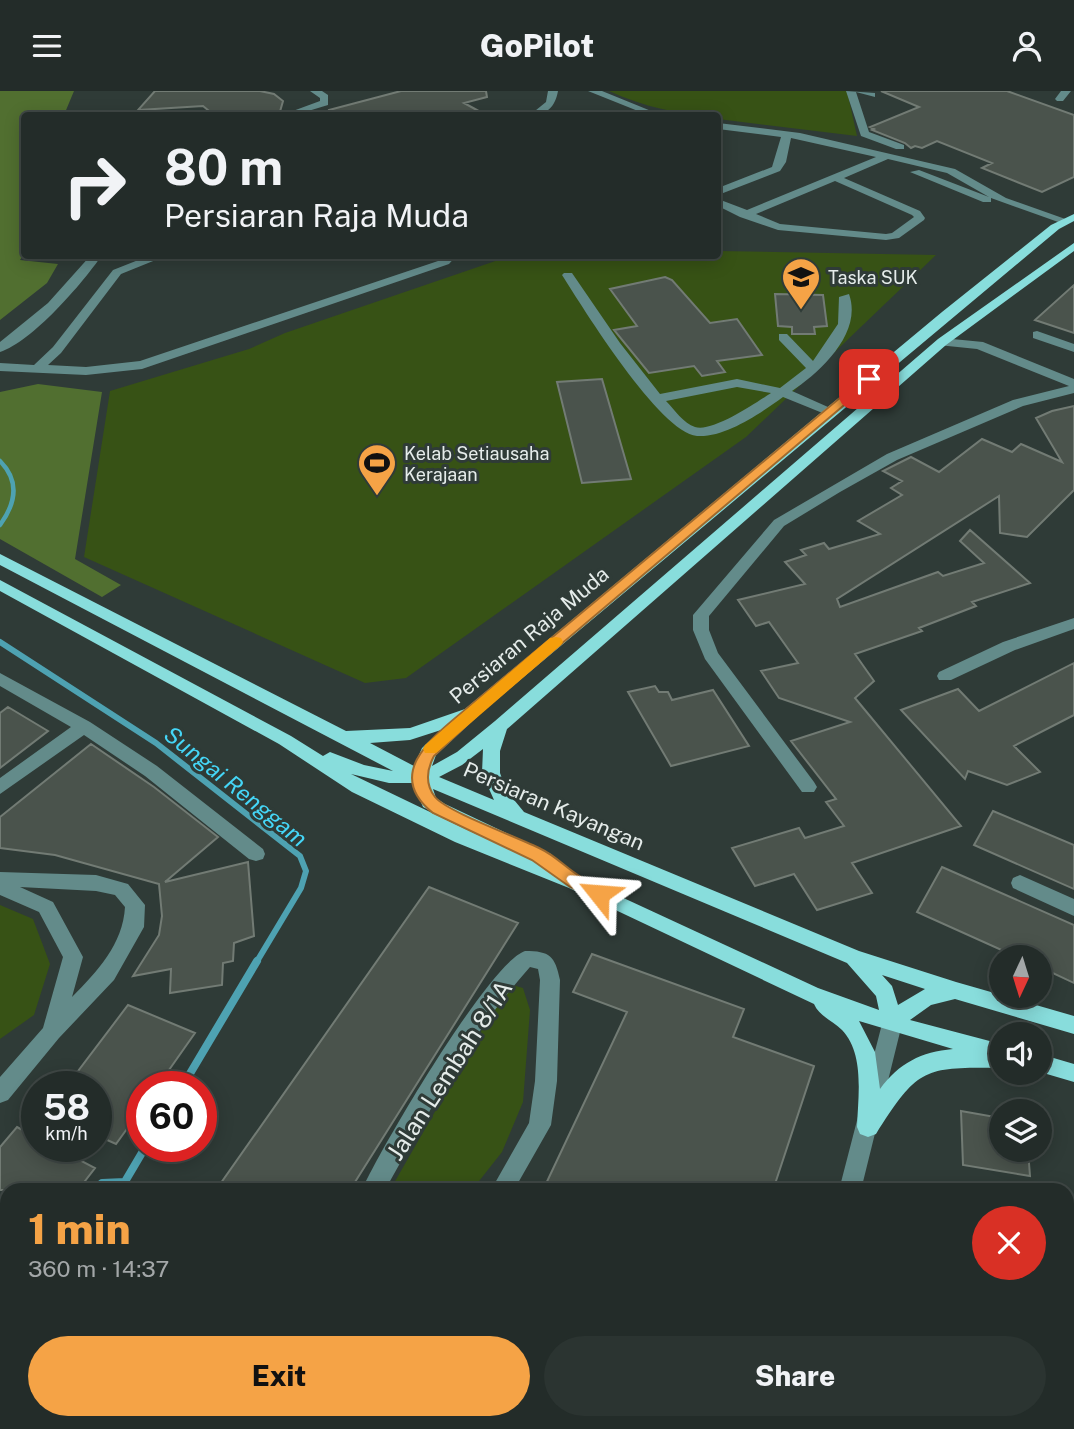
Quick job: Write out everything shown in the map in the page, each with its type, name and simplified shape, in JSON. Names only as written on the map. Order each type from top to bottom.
[{"type":"main road","name":"Persiaran Raja Muda","points":[[419,776],[428,752],[477,707],[830,411],[1068,225]]},
{"type":"main road","points":[[285,740],[360,772],[383,777],[419,776],[451,765],[501,725],[942,342],[1074,246]]},
{"type":"main road","name":"Persiaran Kayangan","points":[[0,559],[419,776],[853,957],[956,991],[1074,1025]]},
{"type":"main road","points":[[0,585],[285,740],[358,787],[462,837],[576,883],[810,994],[892,1024],[989,1050]]},
{"type":"main road","points":[[342,734],[387,739],[405,737],[477,707]]},
{"type":"main road","points":[[501,725],[491,745],[491,779],[503,802],[523,819]]},
{"type":"main road","points":[[419,776],[429,802],[439,809],[538,855],[576,883]]},
{"type":"main road","points":[[853,957],[886,992],[892,1024]]},
{"type":"main road","points":[[892,1024],[913,1002],[928,995],[956,991]]},
{"type":"main road","points":[[810,994],[853,1027],[865,1049],[869,1079],[868,1127]]},
{"type":"main road","points":[[868,1127],[895,1087],[912,1069],[954,1059],[989,1059]]},
{"type":"main road","points":[[1052,1067],[1074,1073]]},
{"type":"street","points":[[298,112],[321,106],[327,101],[316,91]]},
{"type":"street","points":[[542,112],[553,107],[553,91]]},
{"type":"street","points":[[593,91],[648,112]]},
{"type":"street","points":[[851,91],[866,134],[901,147]]},
{"type":"street","points":[[860,91],[872,95]]},
{"type":"street","points":[[721,126],[787,134],[867,152],[1068,225]]},
{"type":"street","points":[[721,191],[776,169],[781,162],[787,134]]},
{"type":"street","points":[[744,215],[884,158]]},
{"type":"street","points":[[721,204],[778,227],[886,237],[895,236],[920,218],[916,213],[836,178]]},
{"type":"street","points":[[0,348],[18,336],[75,283],[94,259]]},
{"type":"street","points":[[39,367],[57,350],[117,272],[152,259]]},
{"type":"street","points":[[5,367],[86,371],[142,365],[445,263],[448,259]]},
{"type":"street","points":[[568,275],[612,344],[656,399],[684,427],[704,434],[783,393],[813,368],[844,324],[845,297]]},
{"type":"street","points":[[966,325],[979,345]]},
{"type":"street","points":[[1037,335],[1074,348]]},
{"type":"street","points":[[0,378],[18,336]]},
{"type":"street","points":[[783,337],[813,368]]},
{"type":"street","points":[[942,342],[979,345],[1074,387]]},
{"type":"street","points":[[656,399],[737,383],[783,393],[830,411]]},
{"type":"street","points":[[808,787],[711,655],[701,630],[701,615],[779,523],[892,457],[1018,403],[1074,387]]},
{"type":"street","points":[[945,676],[1009,646],[1074,623]]},
{"type":"street","points":[[0,679],[84,726],[151,771],[256,854]]},
{"type":"street","points":[[0,787],[84,726]]},
{"type":"street","points":[[0,879],[96,883],[121,889],[135,905],[134,927],[107,974],[1,1090]]},
{"type":"street","points":[[1020,883],[1074,908]]},
{"type":"street","points":[[0,887],[46,908],[73,957],[52,1032]]},
{"type":"street","name":"Jalan Lembah 8/1A","points":[[377,1183],[436,1082],[499,985],[525,959],[537,959],[547,964],[550,980],[546,1081],[540,1125],[506,1183]]},
{"type":"street","points":[[852,1183],[892,1024]]},
{"type":"green space","points":[[0,91],[74,91],[65,112],[21,112],[20,260],[58,264],[47,283],[0,320]]},
{"type":"green space","points":[[609,91],[847,91],[857,136],[721,119],[721,112],[675,112]]},
{"type":"green space","name":"Kelab Setiausaha Kerajaan","points":[[721,251],[936,255],[746,437],[406,678],[365,683],[84,557],[110,391],[249,349],[285,333],[501,259],[721,259]]},
{"type":"green space","points":[[38,384],[102,392],[75,559],[121,585],[102,597],[0,539],[0,392]]},
{"type":"green space","points":[[0,905],[33,919],[50,964],[34,1015],[0,1039]]},
{"type":"green space","points":[[512,985],[523,988],[530,1010],[523,1102],[502,1152],[478,1183],[394,1183],[506,988]]},
{"type":"building","points":[[155,91],[260,91],[274,94],[283,101],[280,112],[210,112],[203,106],[138,110]]},
{"type":"building","points":[[401,91],[486,91],[487,97],[464,103],[480,112],[329,110]]},
{"type":"building","points":[[881,91],[1007,91],[1074,115],[1074,177],[1042,192],[982,168],[992,163],[937,141],[922,148],[911,148],[870,127],[919,107]]},
{"type":"building","points":[[665,277],[672,280],[710,323],[737,319],[762,355],[717,361],[725,372],[702,376],[694,366],[649,373],[614,330],[637,326],[610,289]]},
{"type":"building","points":[[1074,285],[1074,333],[1035,320]]},
{"type":"building","name":"Taska SUK","points":[[775,294],[823,295],[827,326],[814,327],[815,334],[792,334],[792,327],[778,326]]},
{"type":"building","points":[[602,379],[631,479],[582,483],[557,382]]},
{"type":"building","points":[[1074,406],[1074,490],[1027,537],[1000,533],[999,496],[837,599],[840,607],[938,572],[943,576],[984,563],[960,541],[970,530],[1030,583],[972,602],[976,606],[919,628],[922,631],[855,654],[874,681],[855,698],[961,826],[852,863],[872,893],[817,910],[794,874],[755,886],[732,848],[799,828],[805,838],[844,826],[826,802],[836,799],[791,741],[850,722],[779,698],[761,671],[798,663],[769,622],[756,626],[738,600],[805,584],[785,562],[806,555],[801,550],[824,543],[829,549],[880,534],[858,521],[902,495],[891,488],[902,481],[883,471],[911,457],[939,472],[982,439],[1012,452],[1021,444],[1062,462],[1036,418]]},
{"type":"building","points":[[1074,663],[1074,715],[1014,746],[1040,772],[1007,785],[968,771],[965,779],[901,710],[958,689],[979,711]]},
{"type":"building","points":[[655,686],[659,692],[668,692],[672,700],[713,690],[749,746],[671,766],[628,692]]},
{"type":"building","points":[[8,707],[48,731],[0,768],[0,713]]},
{"type":"building","points":[[91,744],[154,787],[218,837],[165,882],[248,862],[254,936],[234,943],[233,961],[223,963],[222,985],[170,993],[171,969],[133,976],[159,935],[162,916],[159,884],[55,855],[0,848],[0,817]]},
{"type":"building","points":[[993,811],[1074,845],[1074,889],[974,845]]},
{"type":"building","points":[[942,867],[1074,925],[1074,983],[1052,973],[1052,945],[990,945],[917,912]]},
{"type":"building","points":[[429,887],[518,923],[354,1183],[221,1183]]},
{"type":"building","points":[[592,954],[744,1009],[733,1037],[814,1066],[775,1183],[546,1183],[627,1012],[573,992]]},
{"type":"building","points":[[128,1005],[195,1033],[168,1071],[126,1071],[126,1130],[116,1144],[112,1142],[112,1071],[78,1071]]},
{"type":"building","points":[[961,1111],[989,1116],[989,1162],[1029,1162],[1030,1176],[963,1165]]},
{"type":"building","points":[[17,1127],[21,1129],[21,1162],[84,1162],[95,1168],[83,1183],[0,1183],[0,1147]]},
{"type":"waterway","name":"Sungai Renggam","points":[[0,461],[11,476],[13,484],[10,509],[0,525]]},
{"type":"waterway","name":"Sungai Renggam","points":[[0,642],[156,743],[300,856],[306,871],[301,888],[256,963]]},
{"type":"waterway","name":"Sungai Renggam","points":[[192,1071],[257,961]]},
{"type":"waterway","name":"Sungai Renggam","points":[[125,1182],[137,1162]]},
{"type":"waterway","points":[[102,1183],[125,1182]]},
{"type":"slow traffic","points":[[431,749],[556,642]]},
{"type":"place","name":"Taska SUK","points":[[801,311]]},
{"type":"place","name":"Kelab Setiausaha Kerajaan","points":[[377,497]]},
{"type":"route","points":[[599,894],[576,883],[538,855],[429,802],[419,776],[421,764],[428,752],[477,707],[869,379]]}]
